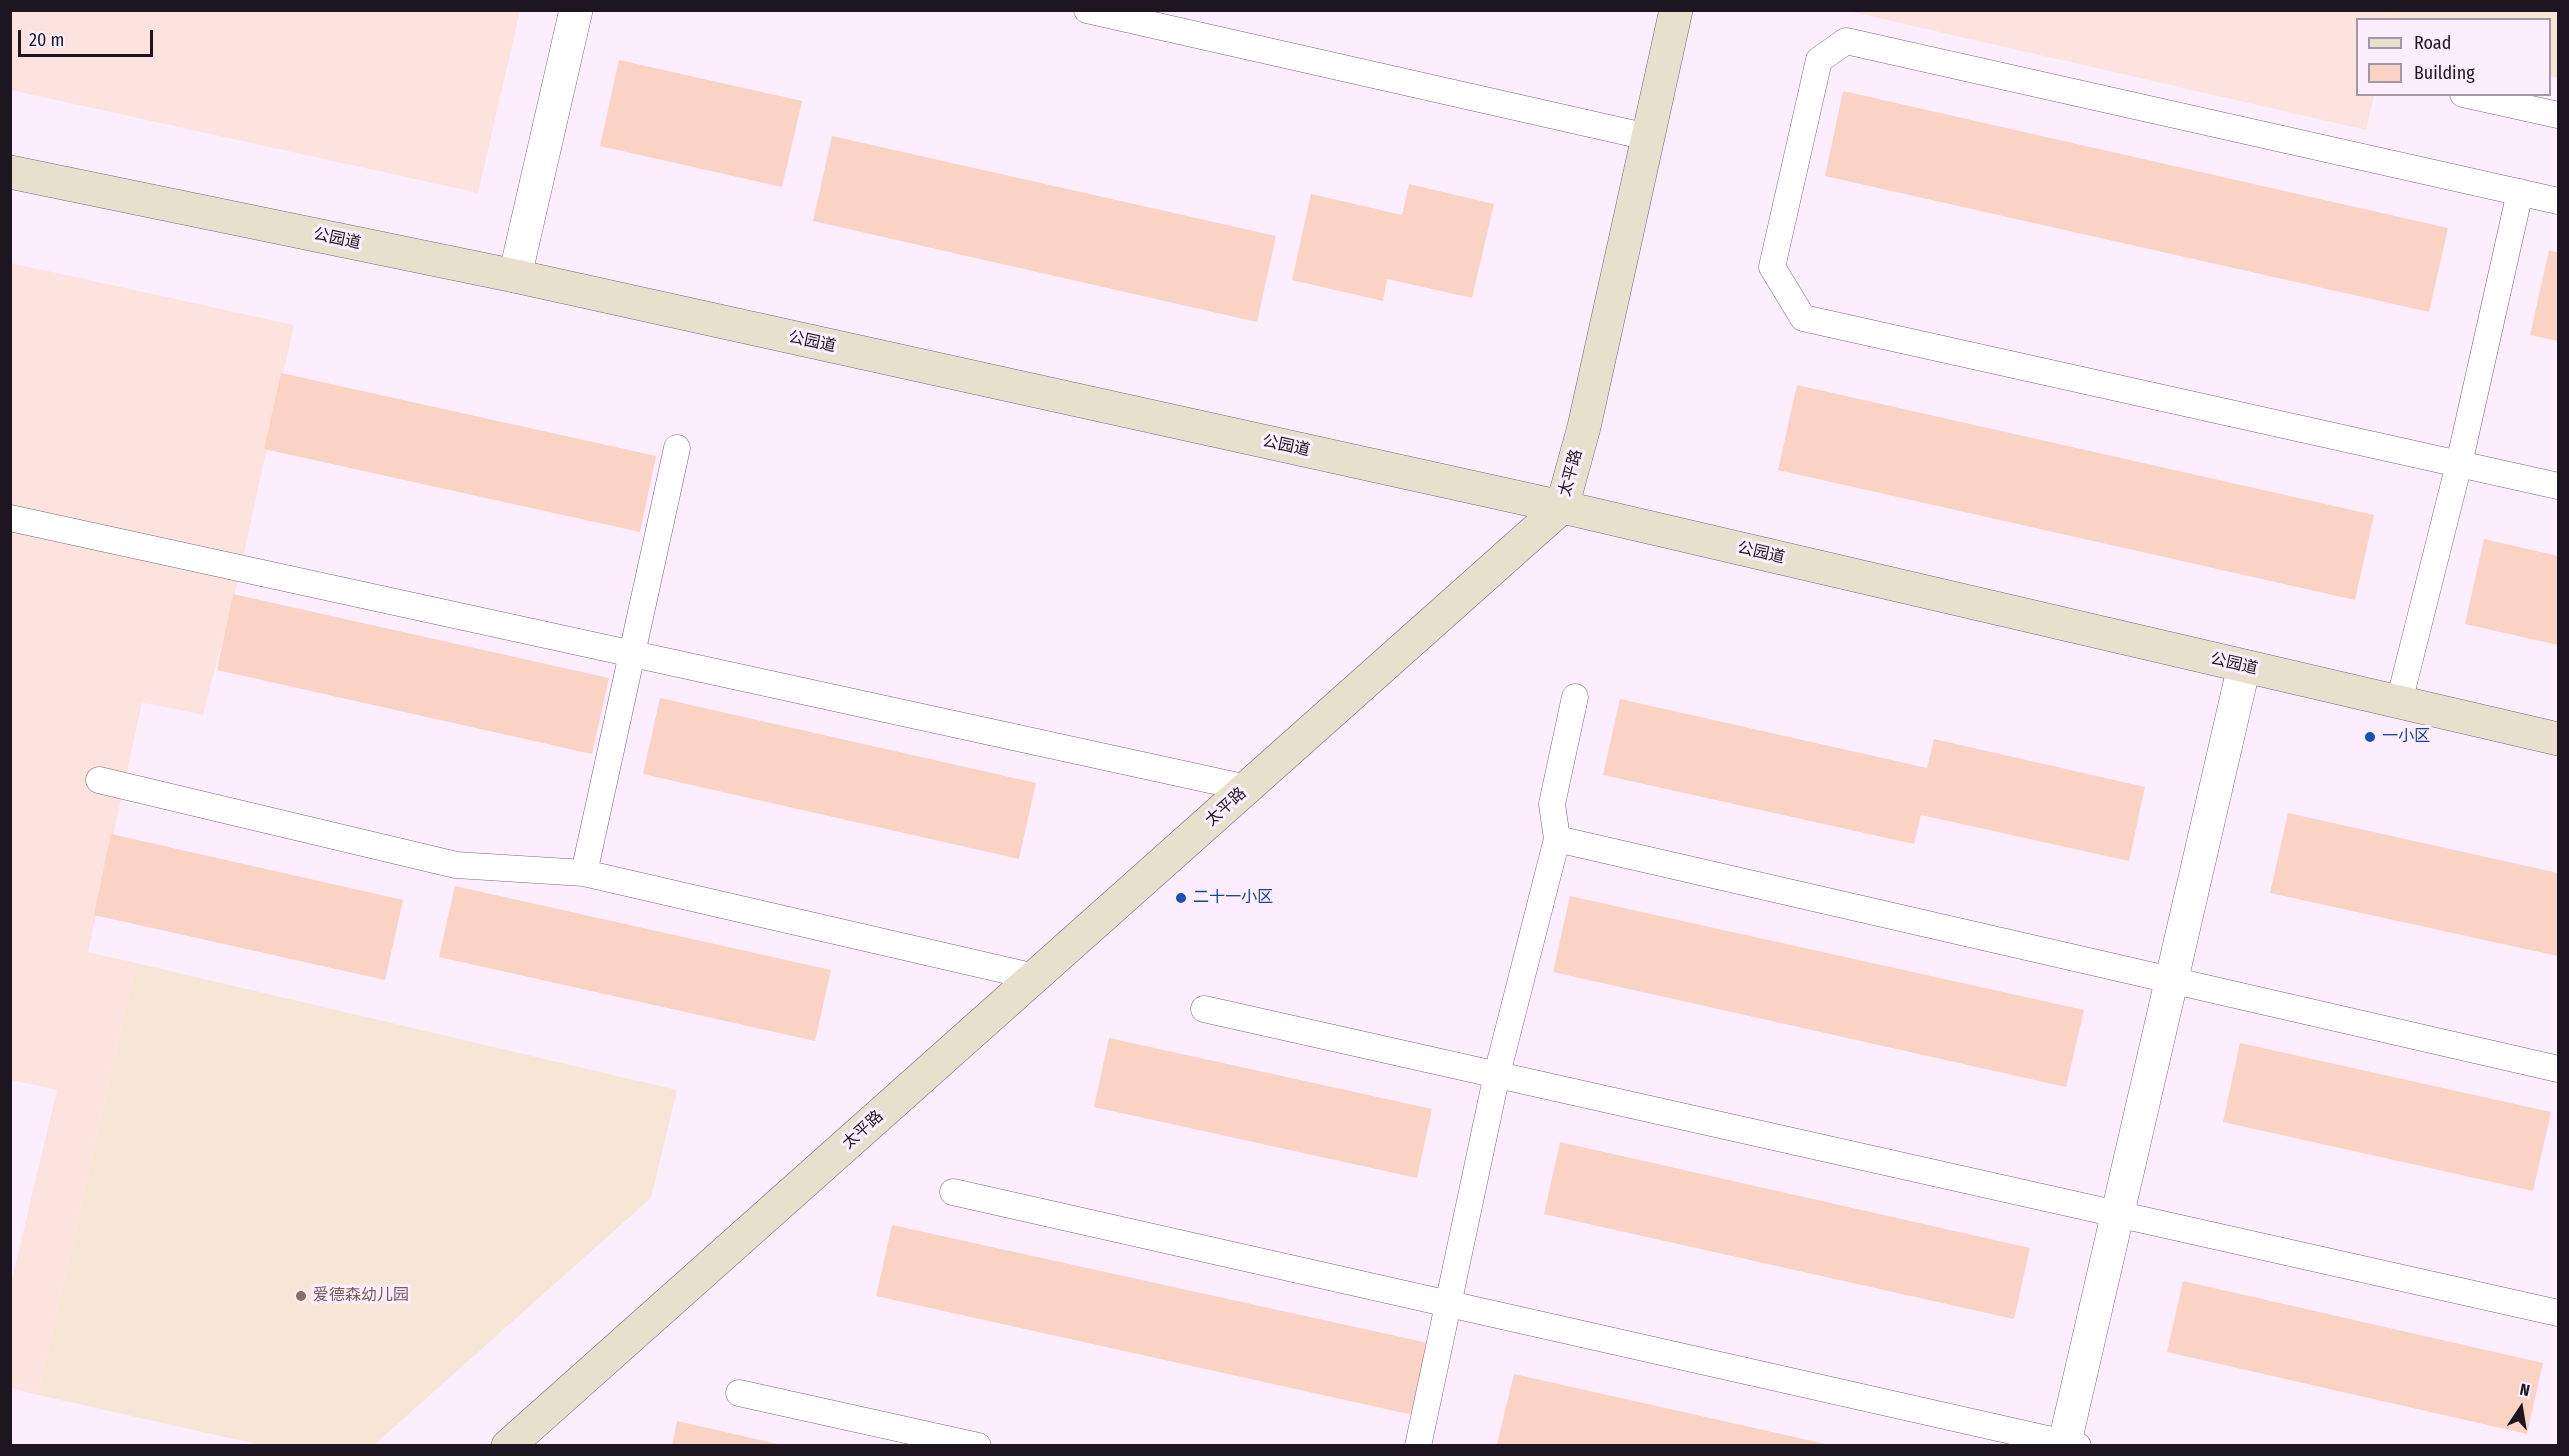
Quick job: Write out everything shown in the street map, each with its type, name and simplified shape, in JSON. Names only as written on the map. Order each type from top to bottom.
[{"type":"main road","name":"太平路","points":[[508,1446],[1562,507],[1584,427],[1676,10]]},
{"type":"main road","name":"公园道","points":[[10,172],[515,276],[1562,507],[2559,739]]},
{"type":"street","points":[[515,276],[576,10]]},
{"type":"street","points":[[2069,1445],[2118,1214],[2244,666]]},
{"type":"lane","points":[[1087,10],[1648,137]]},
{"type":"lane","points":[[2559,201],[1846,41],[1819,60],[1772,267],[1803,318],[2559,486]]},
{"type":"lane","points":[[2472,96],[2559,115]]},
{"type":"lane","points":[[2399,702],[2459,464],[2520,192]]},
{"type":"lane","points":[[584,873],[676,448]]},
{"type":"lane","points":[[10,518],[1247,788]]},
{"type":"lane","points":[[1418,1446],[1446,1303],[1497,1074],[1557,839],[1552,804],[1575,697]]},
{"type":"lane","points":[[99,780],[456,865],[584,873],[1035,977]]},
{"type":"lane","points":[[1557,839],[2559,1069]]},
{"type":"lane","points":[[1204,1009],[2559,1313]]},
{"type":"lane","points":[[954,1192],[2069,1445]]},
{"type":"lane","points":[[739,1393],[978,1446]]},
{"type":"shaded area","points":[[11,10],[520,11],[478,193],[11,90]]},
{"type":"shaded area","points":[[1848,11],[2392,11],[2390,18],[2356,18],[2356,96],[2374,96],[2366,130]]},
{"type":"shaded area","points":[[2392,11],[2558,11],[2558,78],[2551,76],[2551,18],[2390,18]]},
{"type":"shaded area","points":[[11,263],[294,325],[235,593],[203,715],[142,702],[88,952],[136,963],[38,1395],[11,1388],[11,1283],[57,1090],[11,1080]]},
{"type":"shaded area","name":"爱德森幼儿园","points":[[136,963],[677,1090],[651,1198],[374,1445],[261,1445],[38,1395]]},
{"type":"building","points":[[619,60],[802,101],[782,187],[600,146]]},
{"type":"building","points":[[1843,91],[2448,228],[2429,312],[1825,176]]},
{"type":"building","points":[[832,136],[1276,236],[1257,322],[813,221]]},
{"type":"building","points":[[1409,184],[1494,204],[1472,298],[1387,279],[1383,301],[1292,280],[1311,194],[1402,215]]},
{"type":"building","points":[[2549,250],[2558,253],[2558,341],[2530,335]]},
{"type":"building","points":[[281,373],[656,456],[640,532],[264,449]]},
{"type":"building","points":[[1797,385],[2374,515],[2355,600],[1778,470]]},
{"type":"building","points":[[2484,539],[2558,556],[2558,645],[2465,624]]},
{"type":"building","points":[[233,594],[609,678],[592,754],[217,670]]},
{"type":"building","points":[[660,698],[1036,783],[1019,859],[643,774]]},
{"type":"building","points":[[1620,699],[1927,768],[1934,739],[2145,787],[2129,861],[1921,815],[1914,844],[1603,775]]},
{"type":"building","points":[[2288,813],[2558,873],[2558,956],[2270,893]]},
{"type":"building","points":[[111,834],[403,900],[385,980],[94,915]]},
{"type":"building","points":[[455,886],[831,970],[815,1041],[439,957]]},
{"type":"building","points":[[1570,896],[2084,1010],[2066,1087],[1553,972]]},
{"type":"building","points":[[1109,1038],[1432,1109],[1417,1178],[1094,1107]]},
{"type":"building","points":[[2240,1043],[2551,1112],[2533,1191],[2223,1122]]},
{"type":"building","points":[[1560,1142],[2030,1248],[2014,1319],[1544,1214]]},
{"type":"building","points":[[892,1225],[1428,1343],[1413,1415],[876,1296]]},
{"type":"building","points":[[2183,1281],[2543,1363],[2527,1434],[2167,1352]]},
{"type":"building","points":[[1514,1374],[1830,1445],[1830,1446],[1497,1444]]},
{"type":"building","points":[[677,1421],[782,1445],[782,1446],[672,1446]]},
{"type":"place","name":"一小区","points":[[2370,737]]},
{"type":"place","name":"二十一小区","points":[[1181,898]]},
{"type":"place","name":"爱德森幼儿园","points":[[301,1296]]}]
